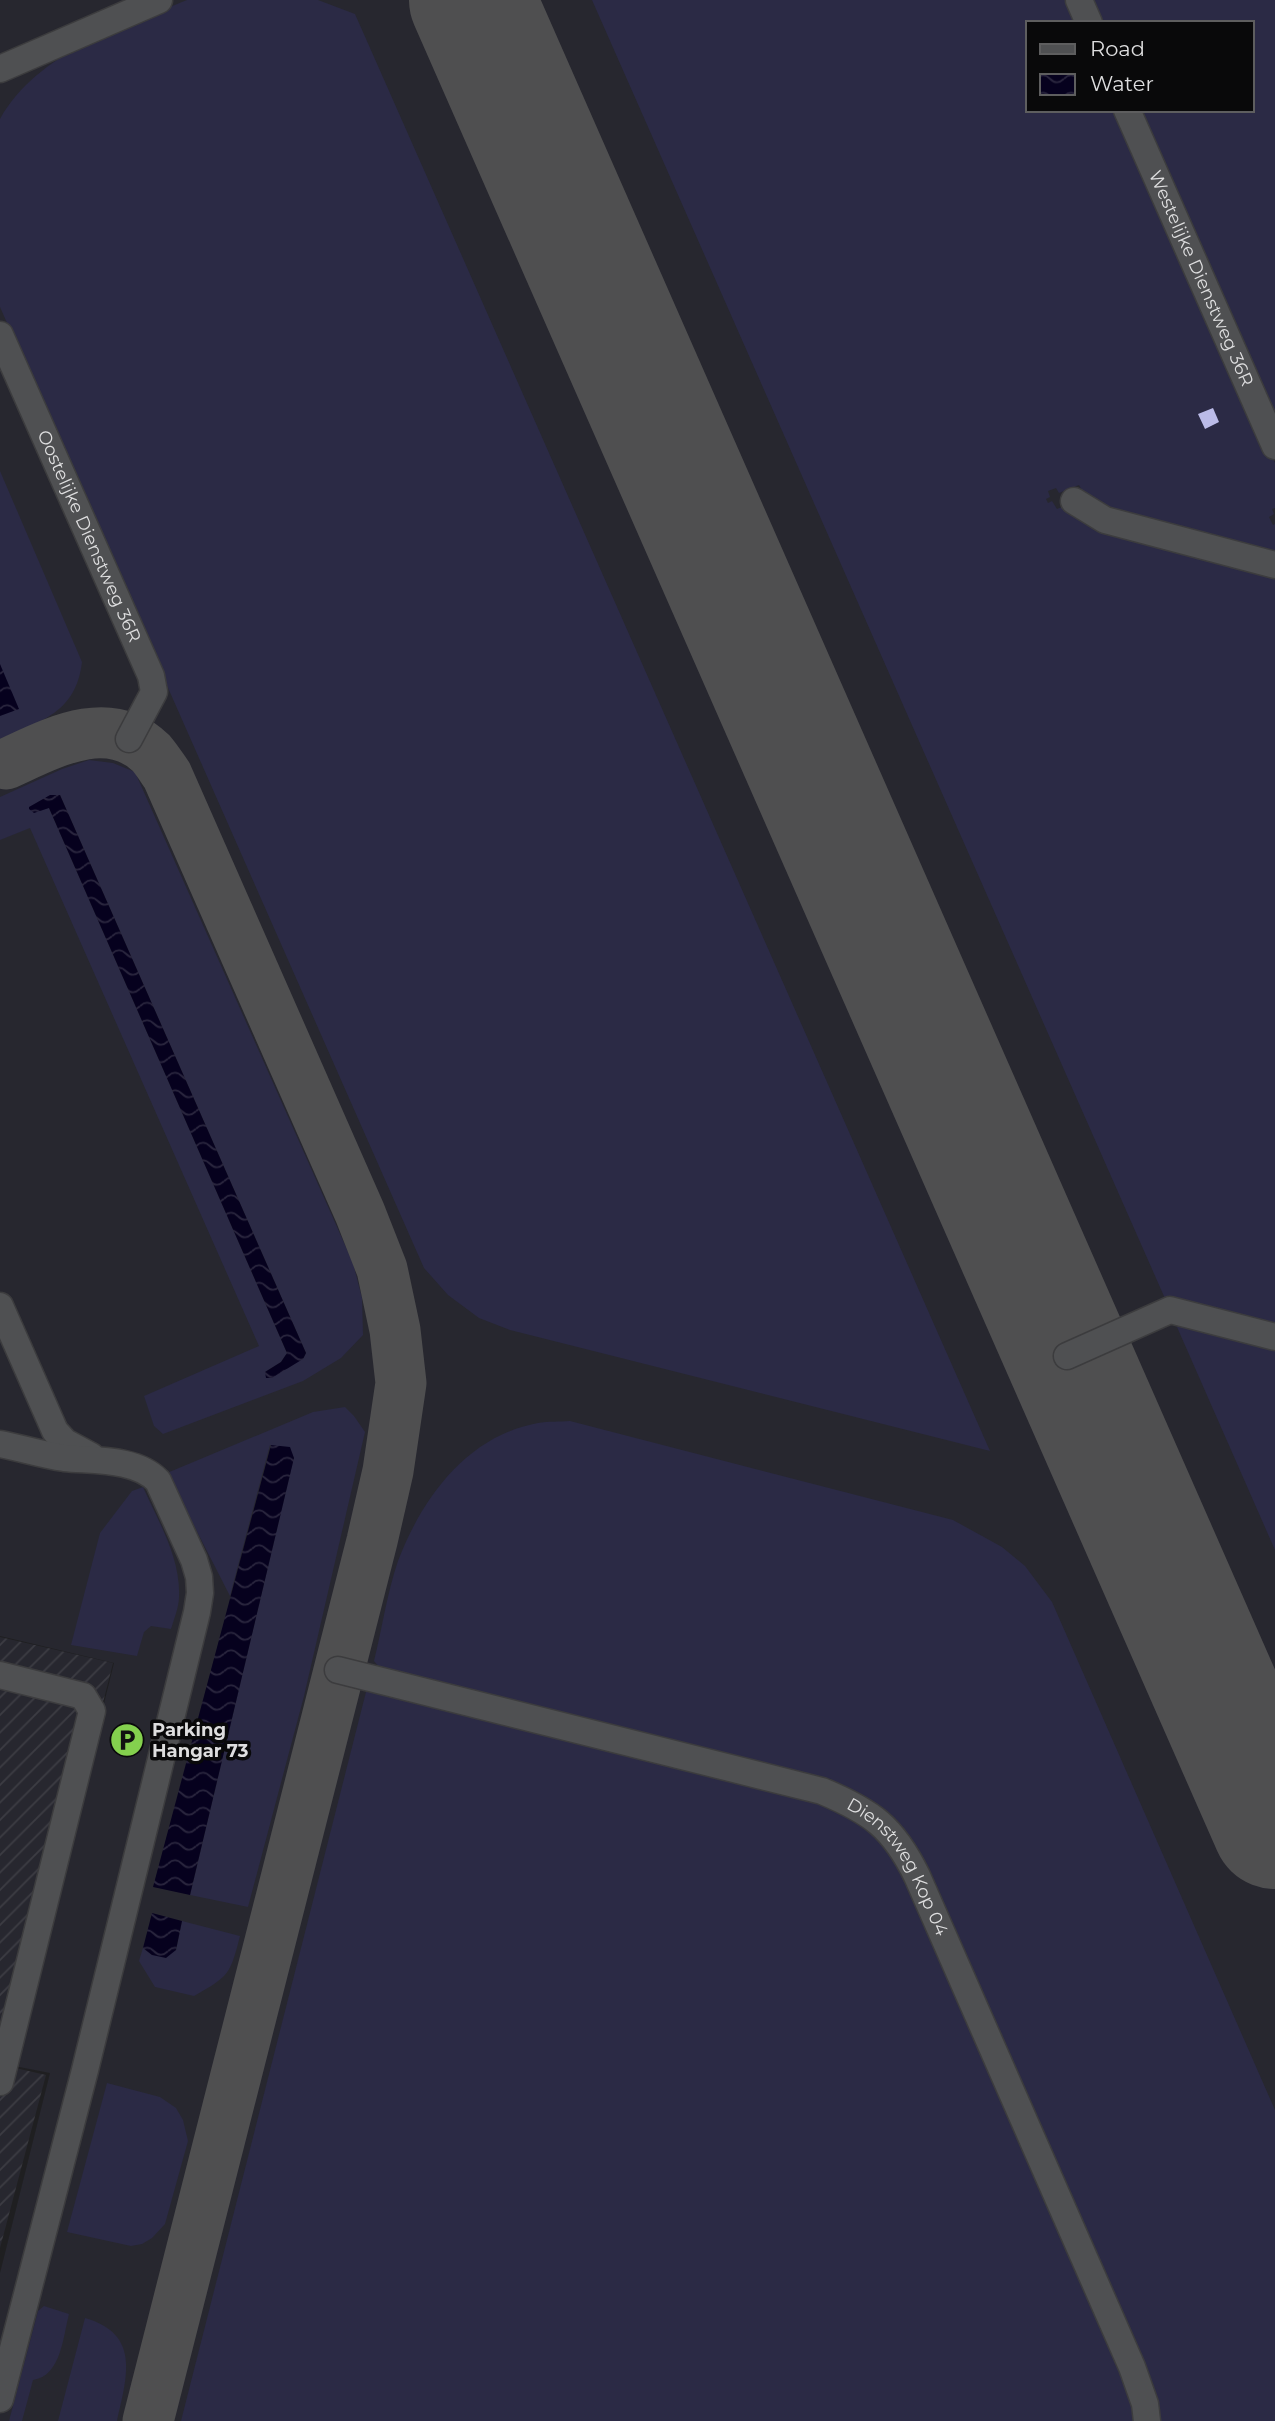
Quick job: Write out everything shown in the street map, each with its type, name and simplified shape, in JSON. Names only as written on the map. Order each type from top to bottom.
[{"type":"lane","points":[[0,69],[159,0]]},
{"type":"lane","points":[[1079,0],[1088,21]]},
{"type":"lane","name":"Westelijke Dienstweg 36R","points":[[1128,112],[1275,446]]},
{"type":"lane","name":"Oostelijke Dienstweg 36R","points":[[0,335],[151,676],[154,692],[129,739]]},
{"type":"lane","points":[[1074,501],[1105,520],[1275,565]]},
{"type":"lane","points":[[0,1306],[55,1431],[65,1443],[99,1460]]},
{"type":"lane","points":[[1068,1356],[1170,1310],[1275,1337]]},
{"type":"lane","points":[[0,1444],[64,1457],[99,1460],[150,1473],[158,1481],[194,1560],[200,1593],[110,1966],[0,2399]]},
{"type":"lane","name":"Dienstweg Kop 04","points":[[338,1670],[822,1791],[878,1819],[907,1857],[916,1876],[1132,2367],[1145,2404],[1147,2421]]},
{"type":"lane","points":[[0,1675],[83,1696],[92,1711],[0,2082]]},
{"type":"shaded area","points":[[0,0],[1275,0],[1275,2421],[0,2421],[0,2273],[50,2073],[14,2066],[114,1663],[0,1636]]},
{"type":"shaded area","points":[[187,0],[318,0],[355,14],[990,1451],[510,1330],[479,1318],[448,1295],[424,1268],[0,307],[0,119],[16,96],[58,59],[108,32]]},
{"type":"shaded area","points":[[592,0],[1071,0],[1080,21],[1026,21],[1026,112],[1121,112],[1275,463],[1275,508],[1272,509],[1274,514],[1269,517],[1273,525],[1275,524],[1275,561],[1088,501],[1079,485],[1059,493],[1056,488],[1048,491],[1050,497],[1046,499],[1048,503],[1052,501],[1057,509],[1064,506],[1074,516],[1275,569],[1275,1330],[1167,1303]]},
{"type":"shaded area","points":[[1085,0],[1275,0],[1275,432],[1135,112],[1254,112],[1254,21],[1094,21]]},
{"type":"shaded area","points":[[0,471],[82,662],[72,693],[64,704],[42,720],[0,739]]},
{"type":"shaded area","points":[[89,760],[113,763],[135,772],[353,1263],[362,1298],[363,1335],[341,1358],[303,1381],[163,1434],[154,1426],[144,1396],[259,1346],[30,828],[0,840],[0,797]],"holes":[[[60,795],[306,1353],[303,1359],[265,1372],[281,1362],[287,1353],[49,808]]]},
{"type":"shaded area","points":[[1192,1323],[1275,1345],[1275,1550],[1177,1327]]},
{"type":"shaded area","points":[[345,1407],[365,1432],[304,1696],[248,1907],[190,1895],[294,1457],[270,1445],[230,1596],[167,1473],[313,1412]]},
{"type":"shaded area","points":[[570,1421],[953,1520],[1002,1547],[1025,1566],[1052,1602],[1275,2110],[1275,2421],[1154,2421],[882,1815],[385,1674],[374,1661],[398,1561],[420,1515],[450,1473],[490,1441],[513,1430],[538,1423]]},
{"type":"shaded area","points":[[143,1487],[167,1540],[179,1582],[179,1601],[171,1629],[151,1626],[144,1632],[137,1656],[71,1645],[100,1533],[132,1491]]},
{"type":"shaded area","points":[[0,1637],[113,1663],[11,2067],[46,2075],[0,2248]]},
{"type":"shaded area","points":[[381,1688],[845,1808],[896,1853],[1134,2389],[1140,2421],[181,2421],[366,1692]]},
{"type":"shaded area","points":[[182,1921],[240,1936],[234,1959],[226,1973],[215,1984],[194,1996],[155,1987],[139,1961],[143,1948],[152,1955],[176,1950]]},
{"type":"shaded area","points":[[107,2083],[160,2097],[176,2108],[183,2120],[188,2141],[165,2224],[142,2244],[131,2246],[67,2232]]},
{"type":"shaded area","points":[[44,2306],[69,2314],[59,2354],[50,2371],[33,2380],[22,2421],[9,2421],[38,2311]]},
{"type":"shaded area","points":[[85,2318],[103,2325],[115,2335],[122,2346],[126,2373],[117,2421],[58,2421]]},
{"type":"water","points":[[0,664],[19,709],[0,716]]},
{"type":"water","points":[[50,795],[60,795],[306,1353],[303,1359],[272,1378],[266,1378],[265,1372],[281,1362],[287,1353],[49,808],[34,813],[29,809]]},
{"type":"water","points":[[271,1445],[290,1447],[294,1458],[190,1895],[153,1887]]},
{"type":"water","points":[[152,1913],[182,1921],[176,1950],[166,1958],[152,1955],[143,1948]]},
{"type":"building","points":[[1213,408],[1219,422],[1205,429],[1198,414]]},
{"type":"taxiway","points":[[6,764],[79,735],[116,734],[134,741],[151,753],[167,775],[360,1213],[382,1269],[395,1330],[401,1383],[388,1471],[372,1541],[148,2421]]},
{"type":"runway","points":[[472,0],[1275,1826]]},
{"type":"place","name":"Parking Hangar 73","points":[[127,1740]]}]
